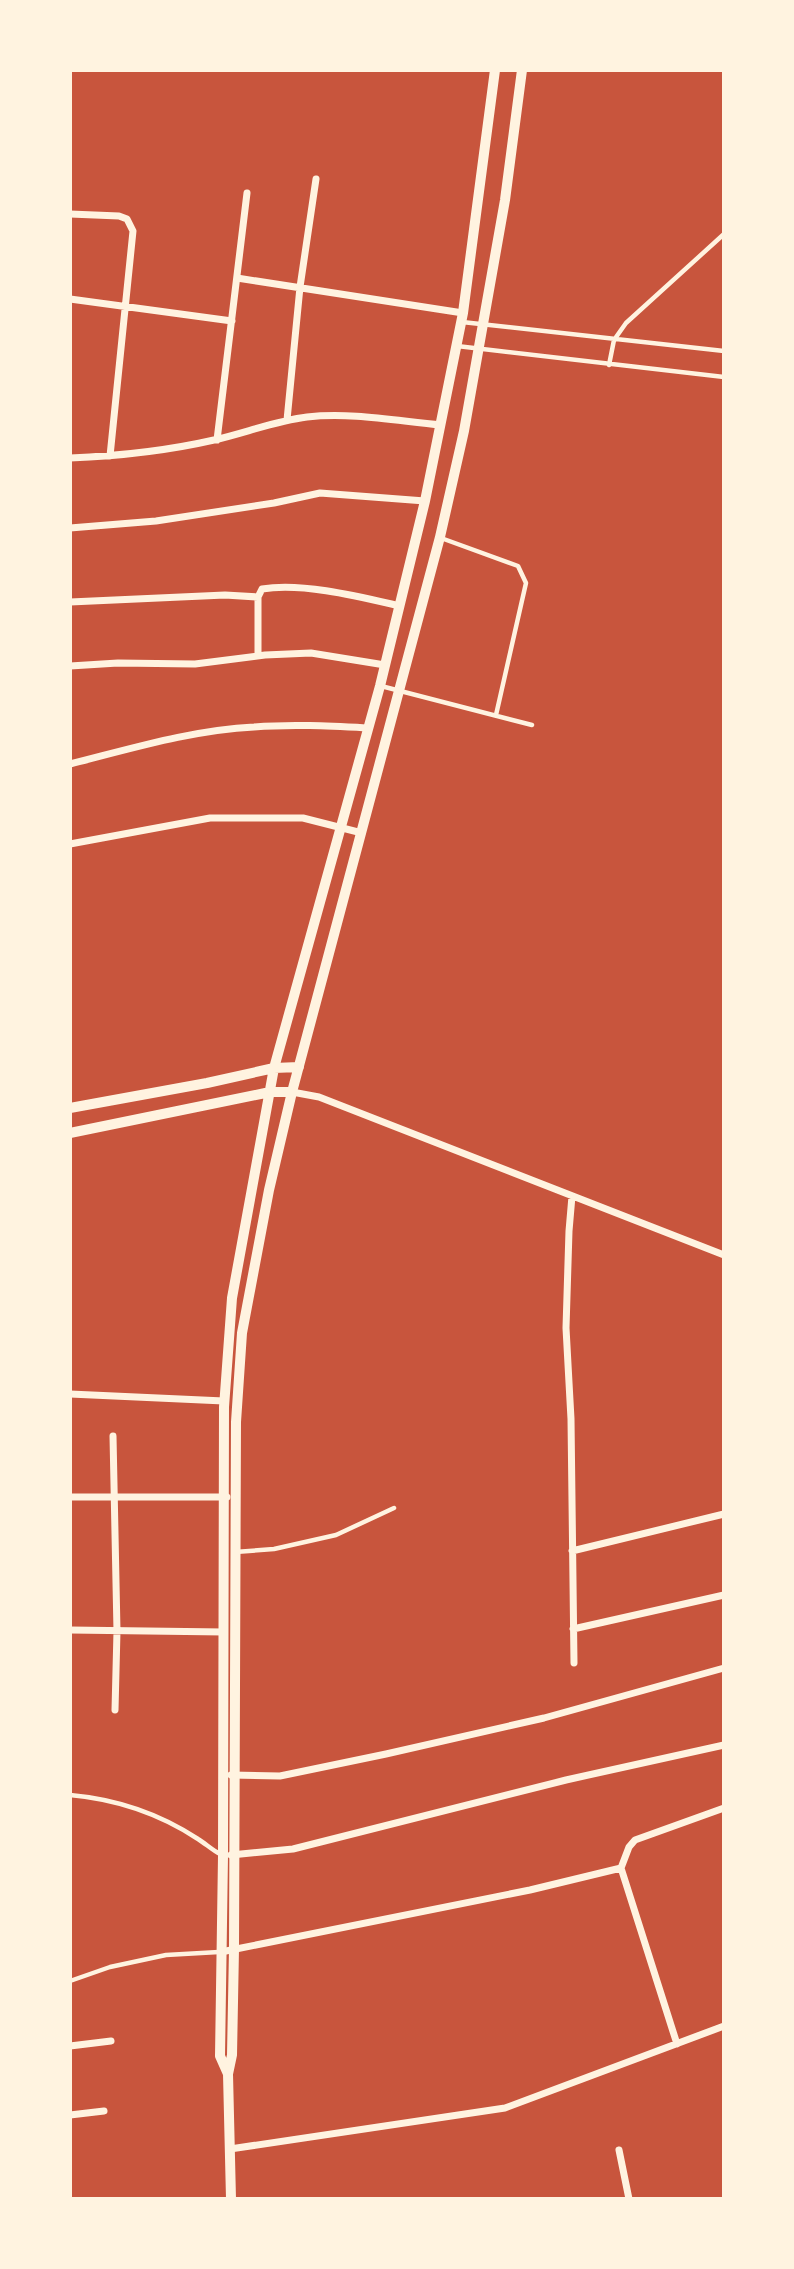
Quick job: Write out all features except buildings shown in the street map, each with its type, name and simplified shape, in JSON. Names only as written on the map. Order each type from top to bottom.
[{"type":"street","points":[[228,2074],[220,2056],[221,1952],[235,1775],[229,1497],[224,1401],[232,1298],[274,1068],[380,686],[425,501],[462,317],[495,70]]},
{"type":"street","points":[[229,1497],[242,1332],[269,1190],[292,1092],[440,537],[480,349],[505,200],[522,70]]},
{"type":"street","points":[[287,420],[300,287],[316,179]]},
{"type":"street","points":[[217,440],[247,193]]},
{"type":"street","points":[[70,214],[119,216],[132,224],[110,456]]},
{"type":"street","points":[[237,278],[462,317]]},
{"type":"street","points":[[70,299],[232,321]]},
{"type":"street","points":[[70,458],[176,449],[287,420],[339,416],[441,425]]},
{"type":"street","points":[[70,528],[156,521],[274,503],[320,493],[425,501]]},
{"type":"street","points":[[258,656],[258,597],[259,592],[268,588],[314,589],[400,606]]},
{"type":"street","points":[[70,602],[225,595],[258,597]]},
{"type":"street","points":[[70,666],[118,663],[195,664],[311,653],[385,665]]},
{"type":"street","points":[[70,764],[171,739],[252,727],[302,725],[367,728]]},
{"type":"street","points":[[70,844],[211,818],[303,818],[362,834]]},
{"type":"street","points":[[70,1108],[274,1068],[299,1067]]},
{"type":"street","points":[[70,1133],[270,1092],[292,1092],[319,1097],[724,1255]]},
{"type":"street","points":[[572,1196],[566,1328],[571,1419],[574,1663]]},
{"type":"street","points":[[70,1394],[224,1401]]},
{"type":"street","points":[[113,1436],[117,1631],[115,1710]]},
{"type":"street","points":[[70,1497],[229,1497]]},
{"type":"street","points":[[572,1551],[724,1514]]},
{"type":"street","points":[[230,1552],[224,1632],[223,1775],[234,1949],[232,2055],[228,2074],[231,2199]]},
{"type":"street","points":[[573,1629],[724,1595]]},
{"type":"street","points":[[70,1630],[224,1632]]},
{"type":"street","points":[[223,1775],[280,1776],[475,1735],[724,1668]]},
{"type":"street","points":[[229,1855],[293,1849],[566,1780],[724,1745]]},
{"type":"street","points":[[677,2045],[621,1868],[625,1855],[635,1840],[724,1808]]},
{"type":"street","points":[[221,1952],[530,1890],[621,1868]]},
{"type":"street","points":[[230,2149],[505,2108],[724,2026]]},
{"type":"street","points":[[70,2046],[111,2040]]},
{"type":"street","points":[[70,2115],[104,2111]]},
{"type":"street","points":[[619,2150],[629,2199]]},
{"type":"lane","points":[[609,365],[614,340],[626,323],[724,234]]},
{"type":"lane","points":[[462,317],[484,325],[724,351]]},
{"type":"lane","points":[[456,346],[724,377]]},
{"type":"lane","points":[[440,537],[518,566],[524,573],[526,583],[496,715]]},
{"type":"lane","points":[[380,686],[532,725]]},
{"type":"lane","points":[[230,1552],[274,1549],[336,1535],[394,1508]]},
{"type":"lane","points":[[70,1796],[104,1800],[155,1816],[229,1855]]},
{"type":"lane","points":[[70,1981],[110,1967],[166,1955],[221,1952]]}]
